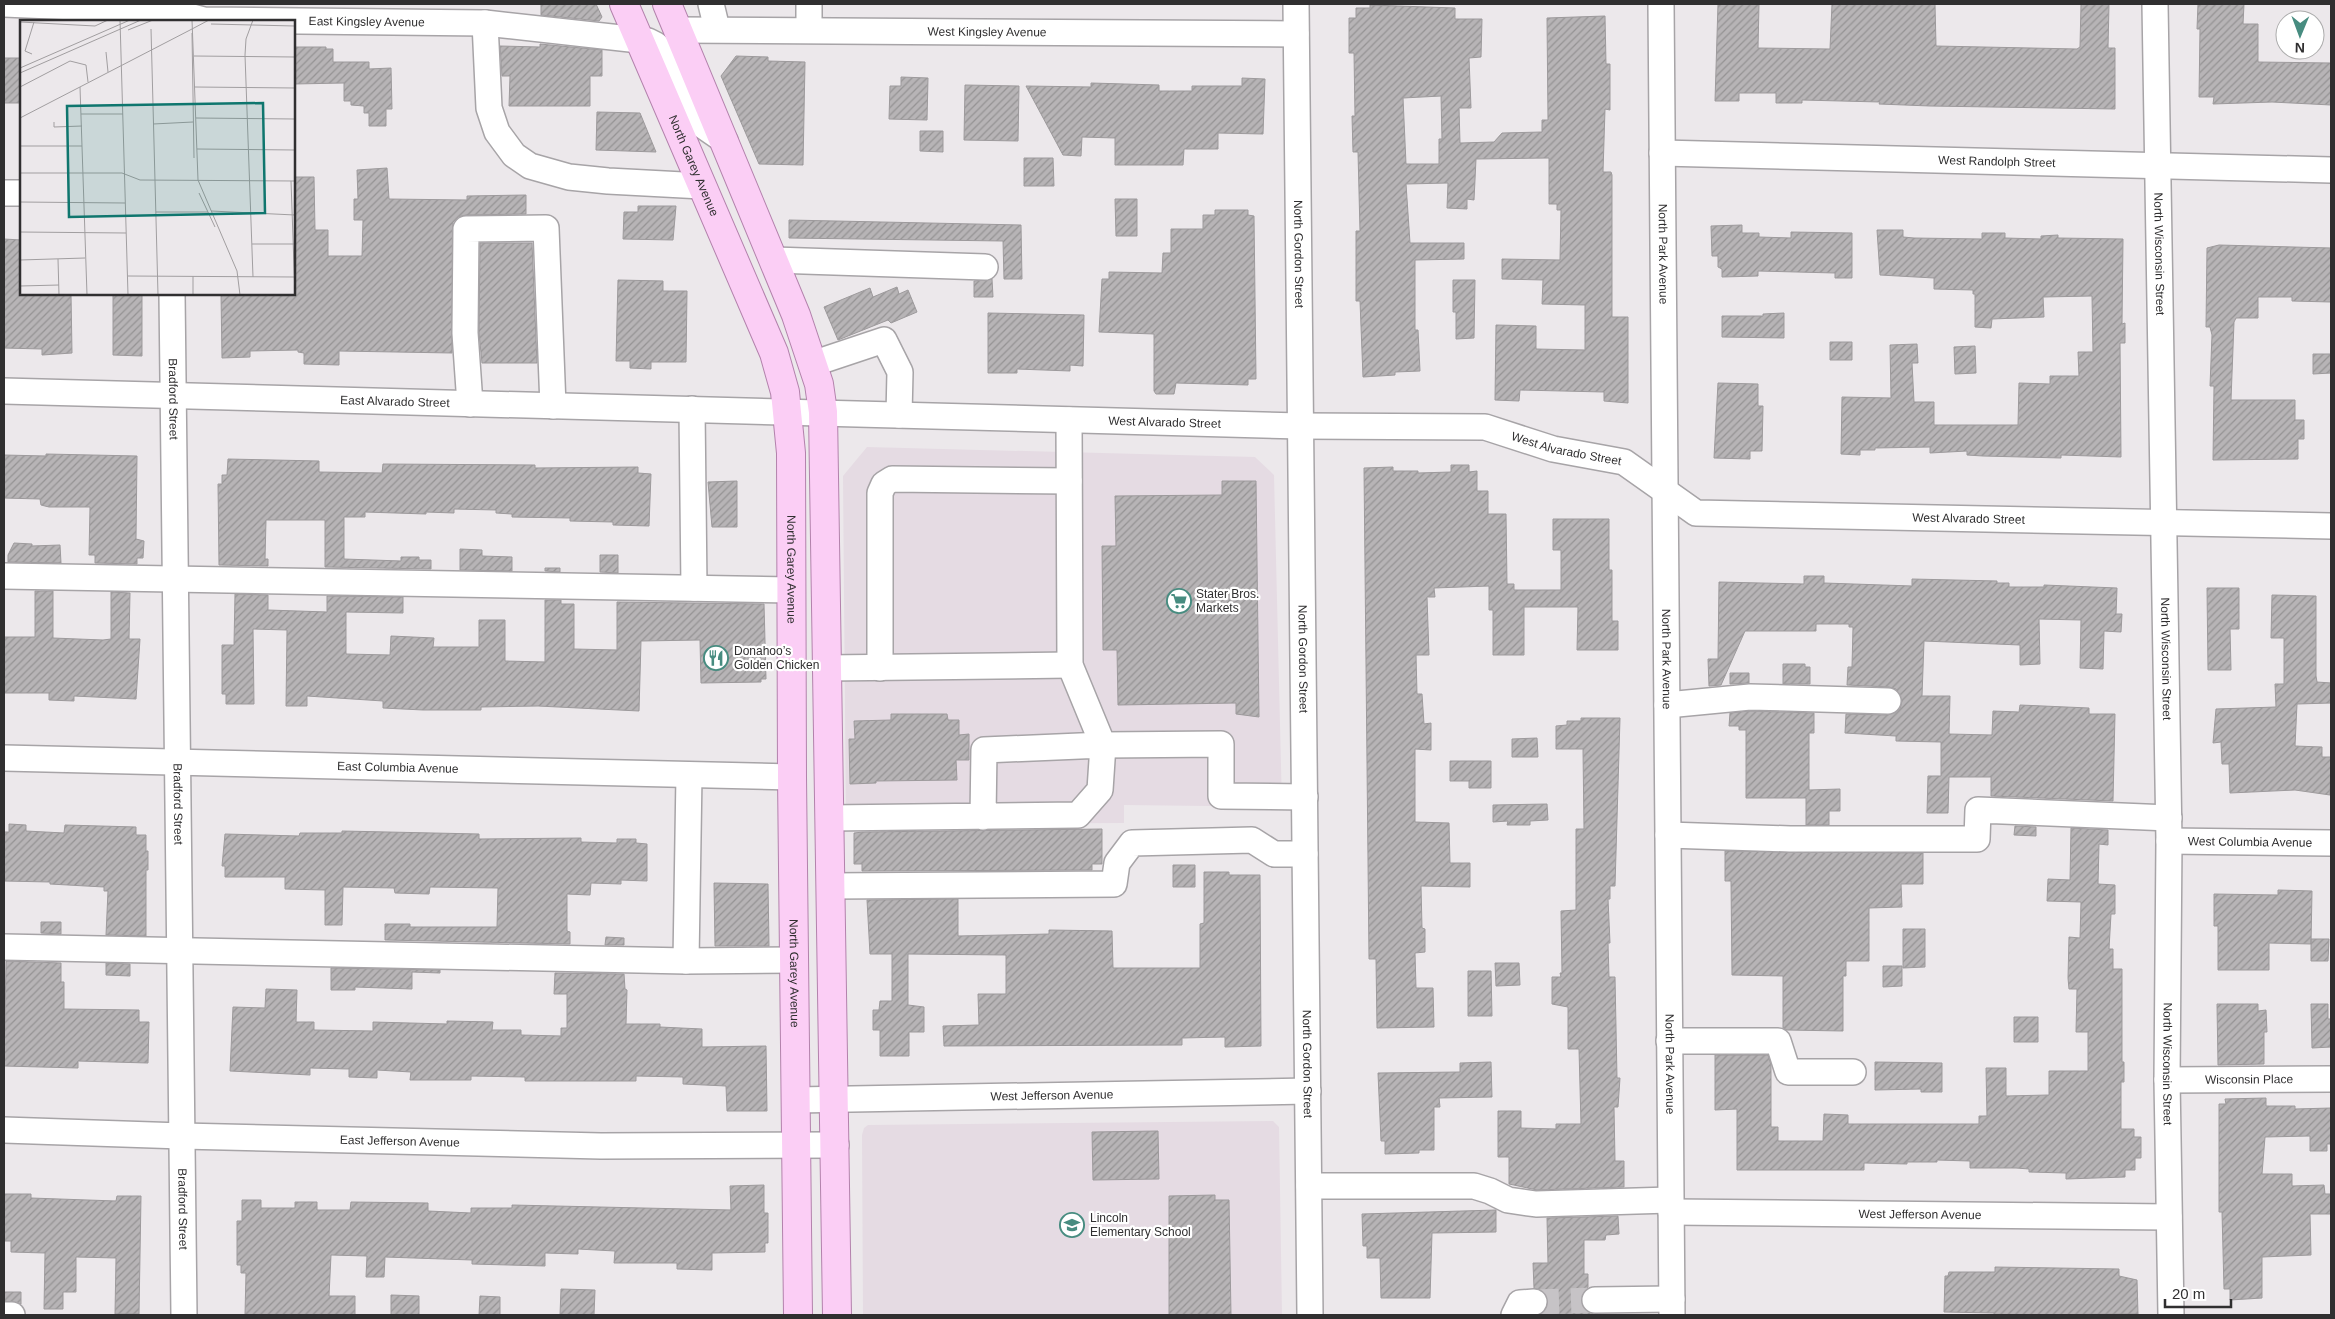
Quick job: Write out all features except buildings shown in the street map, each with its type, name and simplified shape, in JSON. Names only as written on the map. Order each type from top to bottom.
[{"type":"main road","name":"North Garey Avenue","points":[[624,4],[774,353],[788,411],[791,453],[790,590],[798,1315]]},
{"type":"main road","points":[[667,4],[774,260],[812,364],[823,412],[826,488],[837,1315]]},
{"type":"street","name":"East Kingsley Avenue","points":[[4,4],[170,12],[204,20]]},
{"type":"street","points":[[711,4],[717,29]]},
{"type":"street","points":[[809,4],[809,30]]},
{"type":"street","name":"North Gordon Street","points":[[1296,4],[1310,1315]]},
{"type":"street","name":"North Park Avenue","points":[[1660,4],[1672,1307]]},
{"type":"street","name":"North Wisconsin Street","points":[[2155,4],[2169,829],[2167,1080],[2171,1315]]},
{"type":"street","name":"East Kingsley Avenue","points":[[295,21],[485,23],[639,40],[656,45],[661,51],[693,119],[725,141]]},
{"type":"street","points":[[485,23],[489,108],[497,132],[514,155],[530,166],[569,177],[702,186]]},
{"type":"street","name":"West Kingsley Avenue","points":[[678,30],[1296,34]]},
{"type":"street","name":"West Randolph Street","points":[[1662,153],[2159,168],[2331,170]]},
{"type":"street","points":[[4,193],[20,194]]},
{"type":"street","points":[[470,404],[465,333],[466,229],[546,228],[553,406]]},
{"type":"street","points":[[774,260],[985,267]]},
{"type":"street","name":"Bradford Street","points":[[172,295],[184,1315]]},
{"type":"street","points":[[812,364],[884,340],[900,372],[898,415]]},
{"type":"street","name":"East Alvarado Street","points":[[4,391],[788,411]]},
{"type":"street","points":[[692,410],[694,588]]},
{"type":"street","name":"West Alvarado Street","points":[[788,411],[1302,426],[1485,427],[1553,449],[1624,462],[1696,513],[2331,526]]},
{"type":"street","points":[[829,818],[1078,815],[1100,790],[1103,746],[1070,665],[1069,420]]},
{"type":"street","points":[[880,668],[880,493],[884,484],[892,479],[1069,481]]},
{"type":"street","points":[[4,576],[790,590]]},
{"type":"street","points":[[827,668],[1070,665]]},
{"type":"street","points":[[1667,705],[1743,698],[1888,701]]},
{"type":"street","points":[[983,817],[984,750],[1221,744],[1221,796],[1305,798]]},
{"type":"street","name":"East Columbia Avenue","points":[[4,758],[792,777]]},
{"type":"street","points":[[686,961],[689,775]]},
{"type":"street","name":"West Columbia Avenue","points":[[1668,835],[1790,839],[1977,839],[1978,810],[2331,843]]},
{"type":"street","points":[[830,886],[1114,884],[1117,863],[1132,843],[1252,840],[1274,854],[1305,854]]},
{"type":"street","points":[[4,947],[686,961],[794,960]]},
{"type":"street","points":[[1669,1042],[1778,1041],[1788,1072],[1853,1072]]},
{"type":"street","name":"Wisconsin Place","points":[[2167,1080],[2331,1079]]},
{"type":"street","name":"West Jefferson Avenue","points":[[796,1100],[1308,1090]]},
{"type":"street","name":"East Jefferson Avenue","points":[[4,1130],[601,1146],[836,1145]]},
{"type":"street","name":"West Jefferson Avenue","points":[[1309,1186],[1474,1186],[1508,1200],[1536,1204],[2168,1217]]},
{"type":"street","points":[[1595,1300],[1672,1307]]},
{"type":"street","points":[[1514,1315],[1520,1304],[1534,1302]]},
{"type":"street","points":[[4,1315],[12,1315]]},
{"type":"shaded area","points":[[867,447],[1255,457],[1274,475],[1282,807],[1124,805],[1124,823],[846,824],[843,476]]},
{"type":"shaded area","name":"Lincoln Elementary School","points":[[1273,1121],[1279,1127],[1282,1315],[863,1315],[862,1135],[864,1128],[868,1125]]},
{"type":"tunnel","points":[[1534,1302],[1595,1300]]},
{"type":"place","name":"Stater Bros. Markets","points":[[1179,601]]},
{"type":"place","name":"Donahoo’s Golden Chicken","points":[[716,658]]},
{"type":"place","name":"Lincoln Elementary School","points":[[1072,1225]]}]
